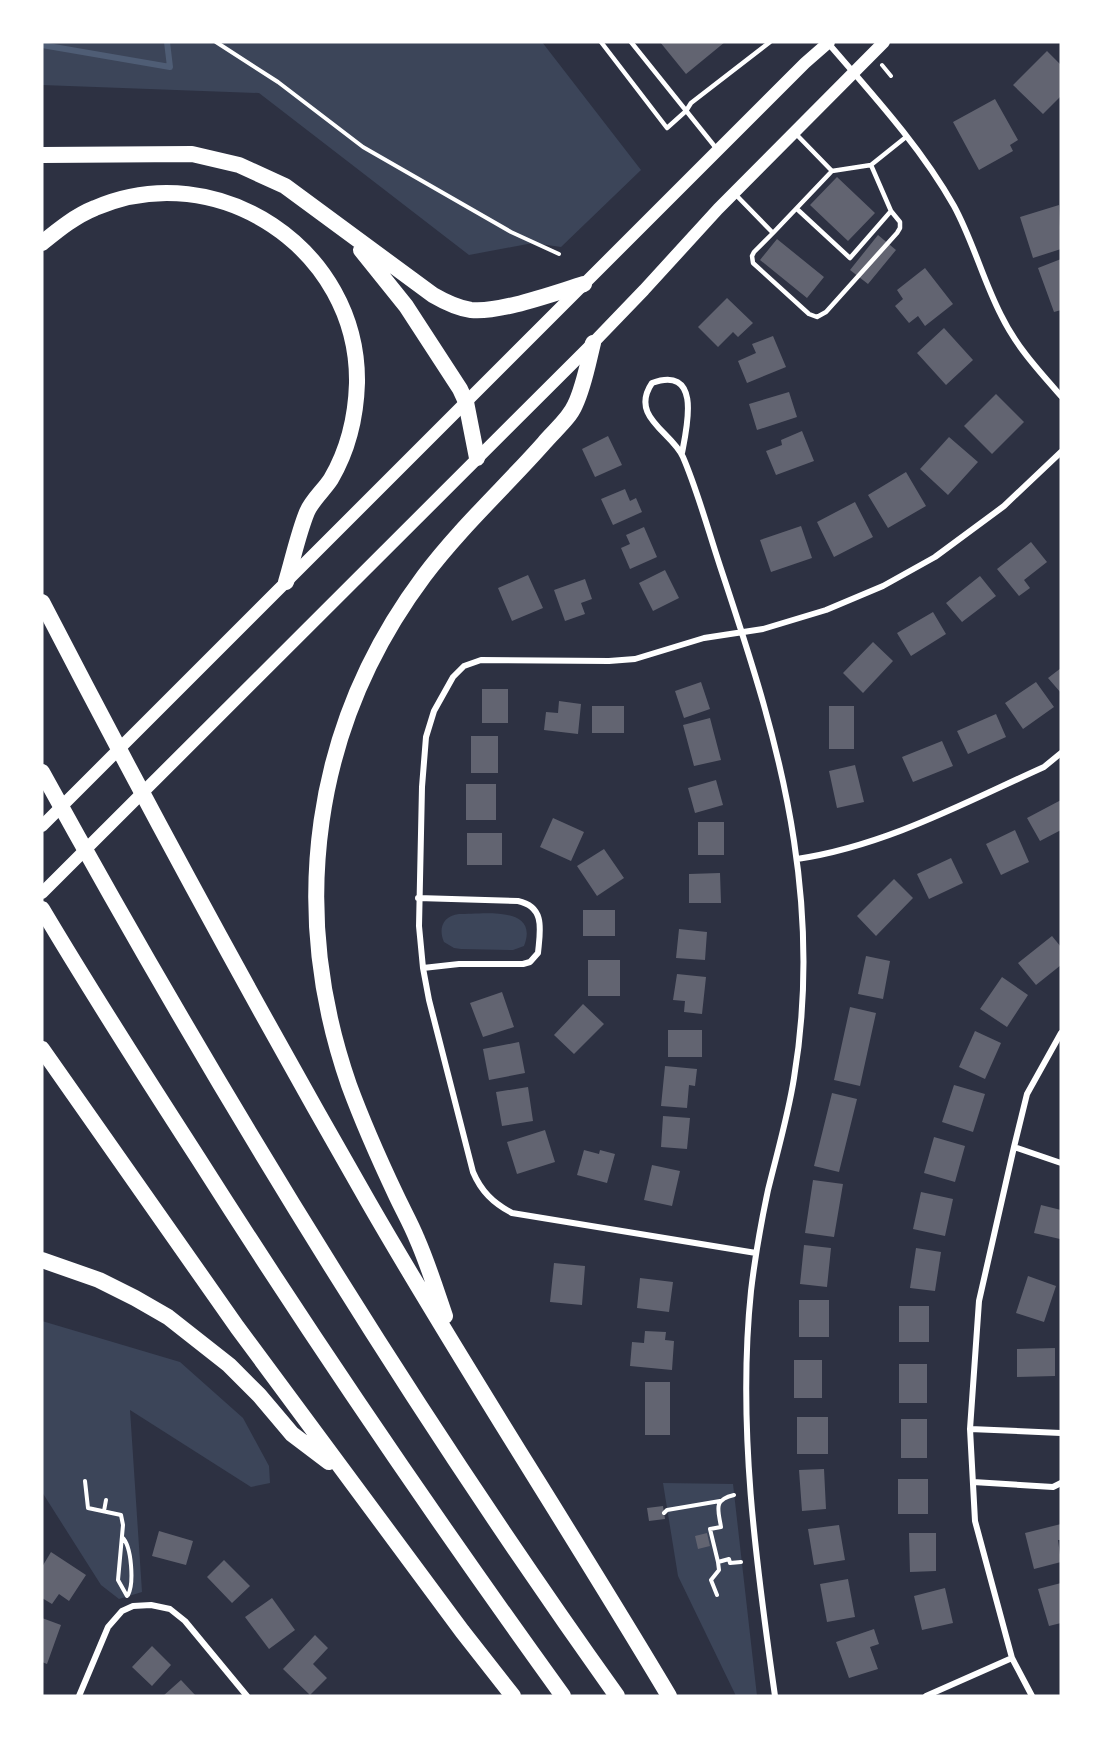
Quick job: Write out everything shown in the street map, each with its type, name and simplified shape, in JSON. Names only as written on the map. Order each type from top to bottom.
[{"type":"highway","points":[[42,155],[175,153],[224,160],[285,186],[347,234],[433,295],[460,308],[480,310],[499,308],[584,284]]},
{"type":"highway","points":[[42,243],[74,219],[102,206],[140,195],[183,194],[225,203],[261,218],[291,239],[318,267],[339,301],[353,341],[356,364],[356,399],[343,454],[331,479],[308,511],[286,582]]},
{"type":"highway","points":[[347,234],[406,306],[453,375],[466,402],[477,458]]},
{"type":"highway","points":[[457,1350],[417,1239],[365,1126],[344,1070],[332,1027],[322,974],[316,922],[316,869],[321,824],[345,721],[362,679],[386,633],[438,558],[574,408],[593,342]]},
{"type":"highway","points":[[42,602],[171,847],[305,1091],[457,1350],[669,1696]]},
{"type":"highway","points":[[42,772],[211,1072],[344,1288],[458,1464],[616,1696]]},
{"type":"highway","points":[[42,909],[310,1333],[563,1696]]},
{"type":"highway","points":[[42,1049],[176,1242],[344,1473],[513,1696]]},
{"type":"highway","points":[[42,1260],[99,1280],[168,1317],[229,1365],[259,1395],[292,1434],[344,1473]]},
{"type":"main road","points":[[42,826],[828,42]]},
{"type":"main road","points":[[42,893],[593,342],[734,193],[884,42]]},
{"type":"street","points":[[828,42],[906,136],[953,204],[1012,336],[1039,372],[1061,396]]},
{"type":"street","points":[[682,453],[689,416],[686,392],[677,383],[671,381],[652,383],[646,394],[650,418],[682,453],[742,632],[774,744],[797,859],[803,928],[800,1028],[792,1087],[756,1254],[746,1350],[746,1414],[757,1552],[775,1696]]},
{"type":"street","points":[[756,1254],[523,1215],[512,1212],[493,1201],[478,1184],[429,1000],[423,968],[418,898],[426,736],[434,711],[453,677],[464,666],[481,660],[623,660],[704,638],[763,629],[826,610],[910,572],[952,545],[986,521],[1061,452]]},
{"type":"street","points":[[797,859],[834,852],[904,830],[1044,767],[1061,753]]},
{"type":"street","points":[[418,898],[518,901],[532,905],[539,916],[538,953],[530,962],[517,965],[459,964],[423,968]]},
{"type":"street","points":[[1032,1696],[1012,1658],[975,1521],[970,1429],[979,1301],[1014,1147],[1027,1094],[1061,1033]]},
{"type":"street","points":[[1014,1147],[1061,1163]]},
{"type":"street","points":[[970,1429],[1061,1433]]},
{"type":"street","points":[[973,1482],[1053,1486],[1061,1484]]},
{"type":"street","points":[[79,1696],[108,1627],[122,1611],[132,1606],[151,1605],[170,1609],[185,1621],[247,1696]]},
{"type":"street","points":[[926,1696],[1012,1658]]},
{"type":"lane","points":[[601,42],[667,128],[686,111],[691,103],[770,42]]},
{"type":"lane","points":[[631,42],[718,150]]},
{"type":"lane","points":[[795,132],[832,171]]},
{"type":"lane","points":[[871,165],[891,211],[900,222],[900,228],[822,316],[809,314],[753,263],[751,259],[754,252],[832,171],[871,165],[906,136]]},
{"type":"lane","points":[[734,193],[773,233]]},
{"type":"lane","points":[[797,209],[850,258],[891,211]]},
{"type":"path","points":[[216,42],[278,82],[363,147],[511,232],[559,254]]},
{"type":"path","points":[[85,1481],[88,1508],[121,1515],[122,1536],[118,1580],[127,1596],[131,1589],[129,1549],[122,1536]]},
{"type":"path","points":[[717,1595],[711,1580],[719,1570],[710,1538],[710,1529],[721,1527],[718,1507],[720,1501],[724,1497],[734,1495]]},
{"type":"path","points":[[106,1500],[107,1520]]},
{"type":"path","points":[[664,1513],[667,1510],[720,1501]]},
{"type":"path","points":[[718,1562],[729,1559],[730,1563],[741,1562]]},
{"type":"shaded area","points":[[42,42],[542,42],[641,170],[561,247],[533,243],[469,255],[259,93],[42,85]]},
{"type":"shaded area","points":[[494,913],[517,918],[524,924],[527,933],[524,946],[513,950],[454,948],[444,942],[442,928],[449,917],[459,914]]},
{"type":"shaded area","points":[[42,1321],[180,1362],[243,1418],[269,1466],[270,1483],[251,1487],[130,1410],[142,1592],[119,1599],[101,1585],[42,1492]]},
{"type":"shaded area","points":[[663,1483],[733,1484],[757,1696],[736,1696],[678,1576]]},
{"type":"building","points":[[660,42],[725,42],[686,74]]},
{"type":"building","points":[[1047,51],[1061,65],[1061,96],[1043,114],[1013,85]]},
{"type":"building","points":[[995,99],[1018,140],[1010,145],[1013,151],[979,170],[953,122]]},
{"type":"building","points":[[837,177],[875,213],[848,241],[810,205]]},
{"type":"building","points":[[1059,205],[1061,249],[1033,258],[1020,217]]},
{"type":"building","points":[[878,235],[896,250],[868,284],[850,270]]},
{"type":"building","points":[[777,239],[824,277],[807,298],[760,260]]},
{"type":"building","points":[[1061,259],[1061,310],[1054,312],[1038,268]]},
{"type":"building","points":[[925,268],[953,304],[925,326],[918,316],[909,323],[895,306],[903,299],[897,290]]},
{"type":"building","points":[[727,298],[753,323],[738,337],[733,332],[718,347],[698,327]]},
{"type":"building","points":[[944,328],[973,360],[946,385],[917,353]]},
{"type":"building","points":[[773,336],[786,367],[747,383],[738,361],[756,353],[752,344]]},
{"type":"building","points":[[789,392],[797,417],[757,430],[749,404]]},
{"type":"building","points":[[996,394],[1024,422],[992,454],[964,426]]},
{"type":"building","points":[[802,431],[814,461],[776,475],[766,451],[782,445],[781,440]]},
{"type":"building","points":[[608,436],[622,465],[595,477],[582,449]]},
{"type":"building","points":[[949,437],[978,462],[948,495],[920,469]]},
{"type":"building","points":[[906,472],[926,506],[888,528],[868,495]]},
{"type":"building","points":[[625,489],[630,501],[636,498],[642,512],[613,525],[601,499]]},
{"type":"building","points":[[855,502],[873,537],[834,557],[817,522]]},
{"type":"building","points":[[801,526],[812,558],[771,572],[760,540]]},
{"type":"building","points":[[644,527],[657,557],[630,569],[621,548],[630,544],[626,535]]},
{"type":"building","points":[[1031,542],[1047,562],[1024,580],[1030,588],[1019,596],[997,569]]},
{"type":"building","points":[[665,570],[679,598],[653,611],[639,583]]},
{"type":"building","points":[[528,575],[543,608],[512,621],[498,588]]},
{"type":"building","points":[[980,576],[996,596],[962,622],[946,603]]},
{"type":"building","points":[[585,579],[592,599],[581,603],[585,614],[565,621],[554,590]]},
{"type":"building","points":[[933,612],[946,634],[911,656],[897,633]]},
{"type":"building","points":[[873,642],[893,661],[863,693],[843,673]]},
{"type":"building","points":[[1061,668],[1061,693],[1048,678]]},
{"type":"building","points":[[701,682],[710,709],[684,718],[675,691]]},
{"type":"building","points":[[1036,682],[1054,707],[1023,729],[1005,703]]},
{"type":"building","points":[[482,689],[508,689],[508,723],[482,723]]},
{"type":"building","points":[[559,701],[581,704],[578,734],[544,730],[546,712],[558,713]]},
{"type":"building","points":[[592,706],[624,706],[624,733],[592,733]]},
{"type":"building","points":[[829,706],[854,706],[854,749],[829,749]]},
{"type":"building","points":[[996,714],[1006,737],[968,754],[957,731]]},
{"type":"building","points":[[710,718],[721,760],[694,766],[683,725]]},
{"type":"building","points":[[471,736],[498,736],[498,773],[471,773]]},
{"type":"building","points":[[942,741],[953,766],[913,782],[902,757]]},
{"type":"building","points":[[855,765],[864,802],[837,808],[829,771]]},
{"type":"building","points":[[716,780],[723,805],[695,813],[688,788]]},
{"type":"building","points":[[466,784],[496,784],[496,820],[466,820]]},
{"type":"building","points":[[1061,800],[1061,830],[1040,841],[1027,818]]},
{"type":"building","points":[[553,818],[584,832],[571,861],[540,847]]},
{"type":"building","points":[[698,822],[724,822],[724,855],[698,855]]},
{"type":"building","points":[[1015,830],[1029,862],[1001,875],[986,844]]},
{"type":"building","points":[[467,833],[502,833],[502,865],[467,865]]},
{"type":"building","points":[[604,849],[624,878],[597,896],[577,866]]},
{"type":"building","points":[[951,858],[963,883],[929,899],[917,874]]},
{"type":"building","points":[[720,873],[721,903],[689,903],[689,874]]},
{"type":"building","points":[[894,879],[913,898],[876,936],[857,916]]},
{"type":"building","points":[[583,910],[615,910],[615,936],[583,936]]},
{"type":"building","points":[[679,929],[707,932],[705,960],[676,958]]},
{"type":"building","points":[[1052,936],[1061,947],[1061,965],[1036,985],[1018,963]]},
{"type":"building","points":[[866,956],[890,961],[883,999],[858,994]]},
{"type":"building","points":[[588,960],[620,960],[620,996],[588,996]]},
{"type":"building","points":[[677,974],[706,977],[702,1014],[684,1012],[685,1001],[673,1000]]},
{"type":"building","points":[[1002,977],[1028,995],[1007,1027],[980,1009]]},
{"type":"building","points":[[502,992],[514,1027],[483,1037],[470,1003]]},
{"type":"building","points":[[583,1004],[604,1024],[574,1054],[554,1035]]},
{"type":"building","points":[[850,1007],[876,1013],[860,1086],[834,1080]]},
{"type":"building","points":[[668,1030],[702,1030],[702,1057],[668,1057]]},
{"type":"building","points":[[975,1031],[1001,1043],[985,1079],[959,1067]]},
{"type":"building","points":[[519,1042],[525,1073],[489,1080],[483,1049]]},
{"type":"building","points":[[665,1066],[697,1069],[695,1086],[689,1085],[687,1108],[661,1106]]},
{"type":"building","points":[[954,1085],[985,1094],[973,1132],[942,1122]]},
{"type":"building","points":[[528,1087],[533,1121],[502,1126],[496,1092]]},
{"type":"building","points":[[832,1093],[857,1099],[839,1172],[814,1166]]},
{"type":"building","points":[[663,1116],[690,1118],[687,1149],[661,1147]]},
{"type":"building","points":[[545,1130],[555,1162],[517,1174],[507,1142]]},
{"type":"building","points":[[934,1137],[965,1146],[955,1182],[924,1173]]},
{"type":"building","points":[[584,1150],[599,1154],[600,1150],[615,1154],[607,1183],[577,1175]]},
{"type":"building","points":[[652,1165],[680,1171],[672,1206],[644,1200]]},
{"type":"building","points":[[813,1180],[843,1184],[834,1237],[805,1233]]},
{"type":"building","points":[[921,1192],[953,1199],[945,1236],[913,1229]]},
{"type":"building","points":[[1041,1205],[1061,1210],[1060,1239],[1034,1233]]},
{"type":"building","points":[[804,1245],[831,1248],[827,1287],[800,1284]]},
{"type":"building","points":[[916,1248],[941,1252],[935,1291],[910,1288]]},
{"type":"building","points":[[554,1263],[585,1266],[582,1305],[550,1302]]},
{"type":"building","points":[[1028,1276],[1056,1286],[1044,1322],[1016,1313]]},
{"type":"building","points":[[640,1278],[673,1282],[669,1312],[637,1308]]},
{"type":"building","points":[[799,1300],[829,1300],[829,1337],[799,1337]]},
{"type":"building","points":[[899,1306],[929,1306],[929,1342],[899,1342]]},
{"type":"building","points":[[645,1331],[666,1332],[665,1340],[674,1341],[672,1370],[630,1366],[632,1342],[644,1343]]},
{"type":"building","points":[[1055,1348],[1055,1376],[1017,1377],[1017,1349]]},
{"type":"building","points":[[794,1360],[822,1360],[822,1398],[794,1398]]},
{"type":"building","points":[[899,1364],[927,1364],[927,1403],[899,1403]]},
{"type":"building","points":[[645,1382],[670,1382],[670,1435],[645,1435]]},
{"type":"building","points":[[797,1417],[828,1417],[828,1454],[797,1454]]},
{"type":"building","points":[[901,1419],[927,1419],[927,1458],[901,1458]]},
{"type":"building","points":[[824,1469],[826,1509],[802,1511],[799,1470]]},
{"type":"building","points":[[898,1479],[928,1479],[928,1514],[898,1514]]},
{"type":"building","points":[[663,1506],[665,1519],[649,1521],[647,1508]]},
{"type":"building","points":[[1061,1524],[1061,1540],[1058,1540],[1061,1562],[1034,1569],[1025,1533]]},
{"type":"building","points":[[839,1525],[845,1560],[814,1565],[808,1529]]},
{"type":"building","points":[[159,1531],[193,1541],[186,1565],[152,1556]]},
{"type":"building","points":[[707,1533],[710,1546],[698,1549],[695,1536]]},
{"type":"building","points":[[909,1533],[936,1533],[936,1571],[910,1572]]},
{"type":"building","points":[[51,1552],[86,1575],[69,1601],[59,1594],[52,1604],[42,1598],[42,1567]]},
{"type":"building","points":[[224,1560],[250,1586],[232,1603],[207,1577]]},
{"type":"building","points":[[848,1579],[855,1617],[827,1622],[820,1584]]},
{"type":"building","points":[[1061,1583],[1061,1623],[1049,1626],[1038,1589]]},
{"type":"building","points":[[945,1588],[953,1623],[922,1630],[914,1596]]},
{"type":"building","points":[[272,1598],[295,1630],[269,1649],[245,1617]]},
{"type":"building","points":[[42,1618],[61,1625],[47,1664],[42,1662]]},
{"type":"building","points":[[874,1629],[879,1644],[870,1647],[878,1669],[849,1678],[836,1642]]},
{"type":"building","points":[[315,1635],[328,1648],[313,1664],[327,1678],[310,1695],[283,1669]]},
{"type":"building","points":[[152,1646],[171,1665],[152,1686],[132,1667]]},
{"type":"building","points":[[181,1680],[196,1696],[163,1696]]},
{"type":"waterway","points":[[42,45],[170,67],[167,42]]}]
